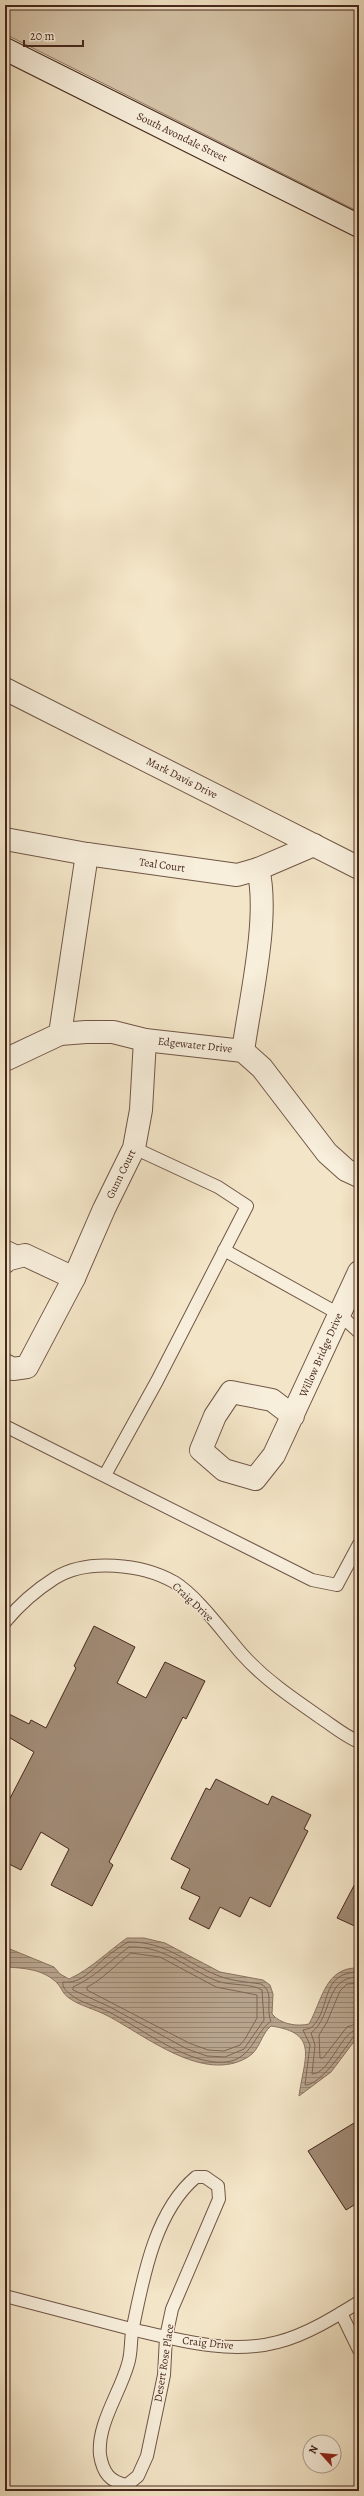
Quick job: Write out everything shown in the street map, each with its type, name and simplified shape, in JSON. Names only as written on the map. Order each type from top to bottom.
[{"type":"street","name":"South Avondale Street","points":[[5,49],[359,226]]},
{"type":"street","name":"Mark Davis Drive","points":[[5,689],[359,868]]},
{"type":"street","name":"Teal Court","points":[[5,839],[87,854],[237,875],[258,869],[314,845]]},
{"type":"street","points":[[60,1034],[87,854]]},
{"type":"street","points":[[243,1051],[260,930],[262,888],[258,869]]},
{"type":"street","name":"Edgewater Drive","points":[[5,1060],[60,1034],[113,1032],[145,1040],[243,1051],[262,1068],[327,1153],[346,1170],[359,1176]]},
{"type":"street","name":"Gunn Court","points":[[5,1365],[13,1369],[28,1367],[74,1278],[104,1209],[134,1148],[141,1110],[145,1040]]},
{"type":"street","points":[[5,1262],[6,1260],[25,1255],[74,1278]]},
{"type":"street","name":"Willow Bridge Drive","points":[[293,1416],[359,1272]]},
{"type":"lane","points":[[105,1475],[157,1381],[246,1206],[218,1187],[134,1148]]},
{"type":"lane","points":[[5,1246],[25,1255]]},
{"type":"lane","points":[[224,1250],[339,1314],[359,1332]]},
{"type":"lane","points":[[5,1426],[312,1580],[337,1585],[359,1544]]},
{"type":"lane","name":"Craig Drive","points":[[5,1622],[19,1606],[56,1578],[89,1566],[117,1566],[151,1572],[175,1583],[204,1609],[242,1655],[277,1688],[359,1742]]},
{"type":"lane","name":"Desert Rose Place","points":[[196,2177],[206,2177],[218,2186],[219,2199],[172,2309],[166,2337],[164,2375],[147,2456],[138,2476],[128,2485],[116,2483],[107,2477],[100,2456],[101,2437],[129,2363],[132,2329],[154,2243],[165,2215],[182,2188],[196,2177]]},
{"type":"lane","name":"Craig Drive","points":[[5,2296],[166,2337],[206,2345],[245,2346],[278,2342],[341,2313],[359,2302]]},
{"type":"lane","points":[[341,2313],[359,2350]]},
{"type":"shaded area","points":[[5,5],[359,5],[359,212],[5,34]]},
{"type":"water","points":[[127,1938],[144,1938],[165,1943],[220,1972],[263,1980],[270,1985],[273,1994],[272,2014],[279,2020],[294,2025],[309,2024],[331,1979],[338,1973],[347,1969],[358,1968],[359,2035],[331,2072],[299,2096],[305,2059],[305,2049],[303,2041],[297,2035],[286,2029],[271,2026],[252,2054],[231,2064],[213,2065],[194,2061],[157,2045],[98,2011],[73,2001],[65,1995],[58,1984],[40,1972],[5,1967],[5,1947],[54,1967],[60,1974],[69,1979],[92,1965]]},
{"type":"building","points":[[94,1626],[135,1647],[117,1683],[146,1698],[165,1662],[205,1681],[186,1719],[183,1717],[109,1862],[113,1865],[92,1906],[51,1885],[69,1849],[41,1832],[21,1870],[5,1862],[5,1808],[34,1752],[5,1735],[5,1712],[29,1724],[31,1720],[46,1728],[76,1668],[74,1666]]},
{"type":"building","points":[[216,1779],[268,1805],[272,1796],[311,1815],[304,1829],[308,1831],[270,1907],[250,1897],[240,1917],[220,1907],[209,1929],[189,1919],[200,1897],[181,1888],[190,1869],[171,1859],[206,1788],[210,1790]]},
{"type":"building","points":[[359,1876],[359,1928],[337,1918]]},
{"type":"building","points":[[359,2120],[359,2202],[346,2210],[308,2151]]}]
